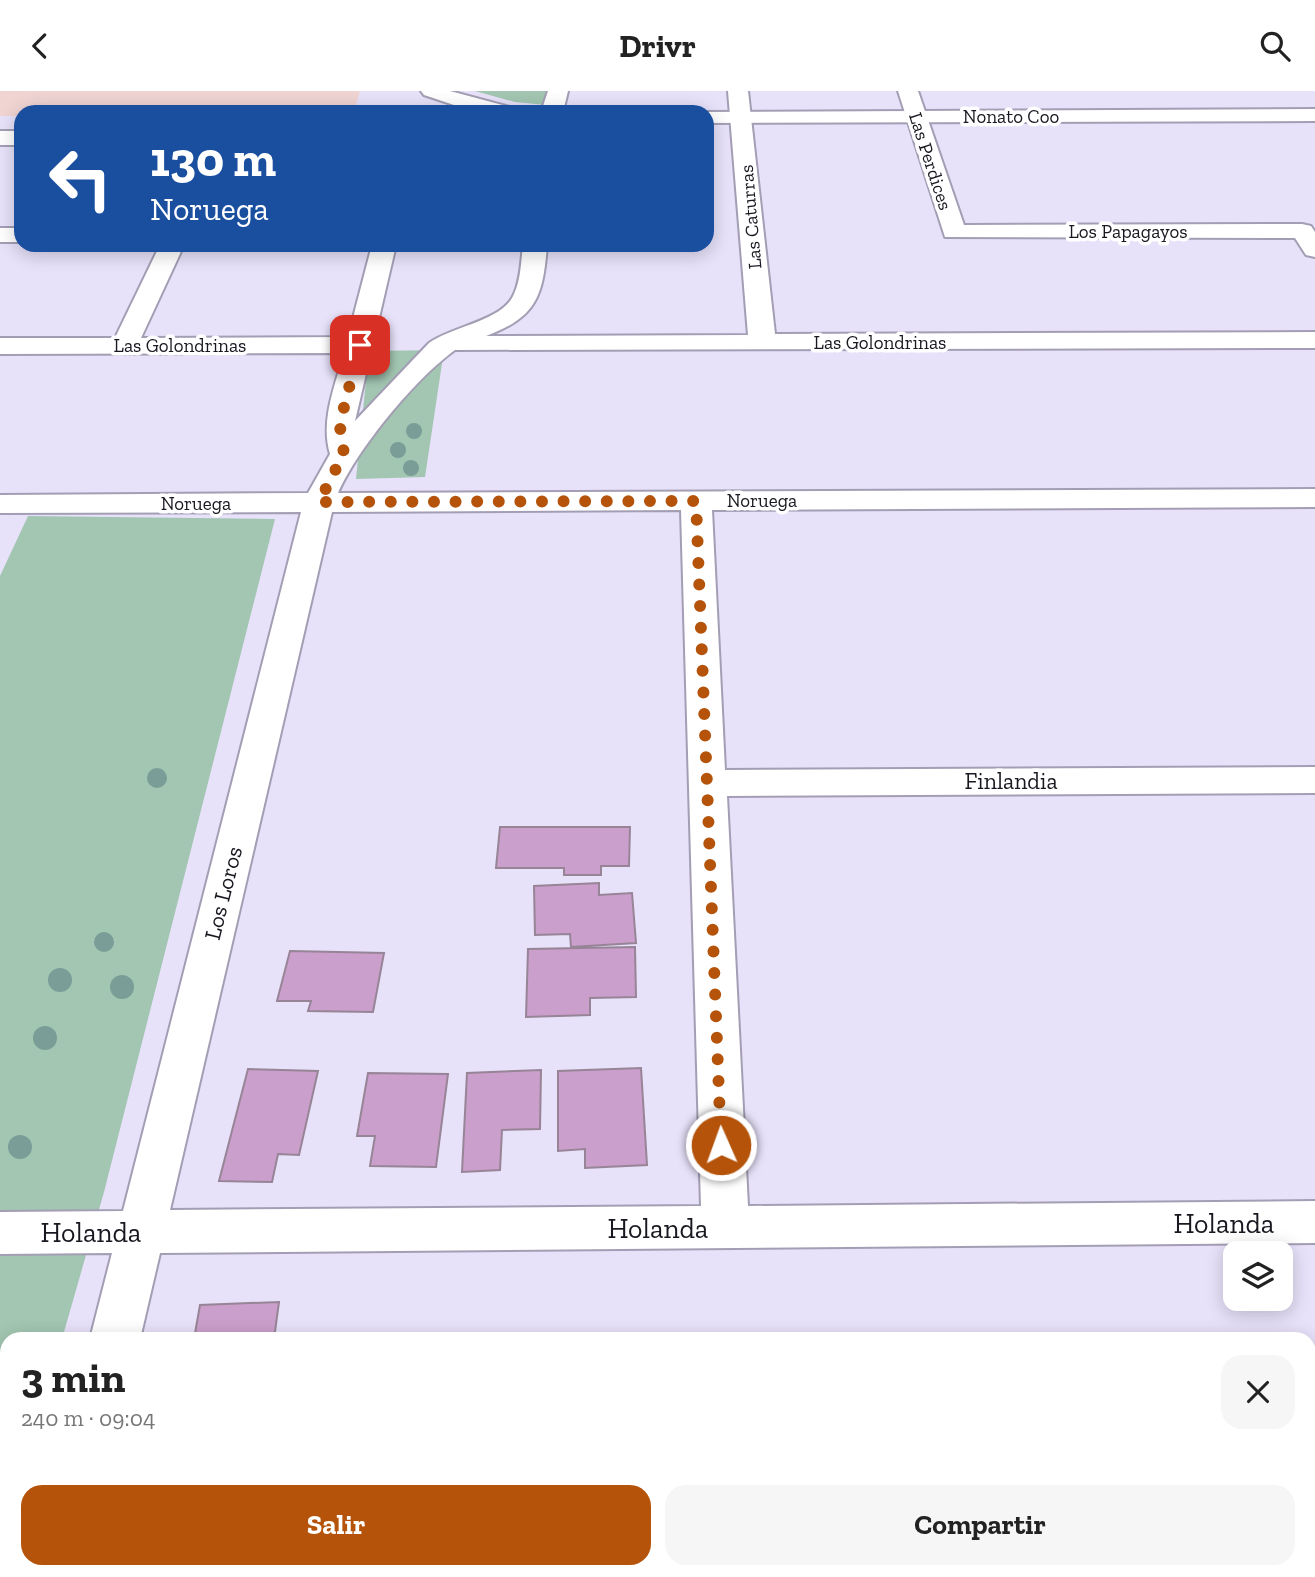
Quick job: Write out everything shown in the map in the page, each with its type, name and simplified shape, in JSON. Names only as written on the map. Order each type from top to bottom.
[{"type":"street","points":[[430,91],[473,105]]},
{"type":"street","name":"Las Caturras","points":[[738,91],[762,342]]},
{"type":"street","name":"Las Perdices","points":[[908,91],[954,232]]},
{"type":"street","name":"Nonato Coo","points":[[714,117],[1315,115]]},
{"type":"street","name":"Los Papagayos","points":[[954,232],[1308,240]]},
{"type":"street","points":[[124,346],[169,252]]},
{"type":"street","points":[[344,453],[340,433],[341,419],[382,252]]},
{"type":"street","name":"Los Loros","points":[[117,1332],[319,502],[344,453],[368,421],[446,344],[501,320],[521,306],[529,291],[534,252]]},
{"type":"street","name":"Las Golondrinas","points":[[446,344],[1315,340]]},
{"type":"street","name":"Las Golondrinas","points":[[0,346],[360,345]]},
{"type":"street","name":"Noruega","points":[[1,506],[1315,498]]},
{"type":"street","points":[[696,501],[724,1227]]},
{"type":"street","name":"Finlandia","points":[[707,783],[1315,780]]},
{"type":"street","name":"Holanda","points":[[0,1233],[1315,1222]]},
{"type":"shaded area","points":[[0,91],[360,91],[356,105],[14,105],[14,116],[0,116]]},
{"type":"green space","points":[[475,91],[548,91],[546,105],[515,102]]},
{"type":"green space","points":[[444,350],[425,477],[356,479],[369,351]]},
{"type":"green space","points":[[28,516],[275,519],[104,1192],[64,1332],[0,1332],[0,576]]},
{"type":"building","points":[[500,827],[630,827],[629,866],[601,866],[601,875],[564,875],[564,868],[496,868]]},
{"type":"building","points":[[599,883],[599,895],[632,893],[636,943],[571,947],[570,934],[535,935],[534,886]]},
{"type":"building","points":[[635,947],[636,997],[590,998],[590,1015],[526,1017],[528,949]]},
{"type":"building","points":[[290,951],[384,953],[373,1012],[308,1011],[311,1001],[277,1001]]},
{"type":"building","points":[[641,1068],[647,1165],[585,1168],[585,1149],[558,1151],[558,1071]]},
{"type":"building","points":[[248,1069],[318,1071],[299,1155],[278,1154],[272,1182],[219,1181]]},
{"type":"building","points":[[541,1070],[540,1129],[502,1130],[500,1170],[462,1172],[467,1073]]},
{"type":"building","points":[[368,1073],[448,1074],[436,1167],[370,1166],[375,1136],[357,1136]]},
{"type":"building","points":[[279,1302],[275,1332],[195,1332],[200,1305]]},
{"type":"route","points":[[360,345],[341,419],[340,433],[344,453],[319,502],[696,501],[721,1145]]}]
